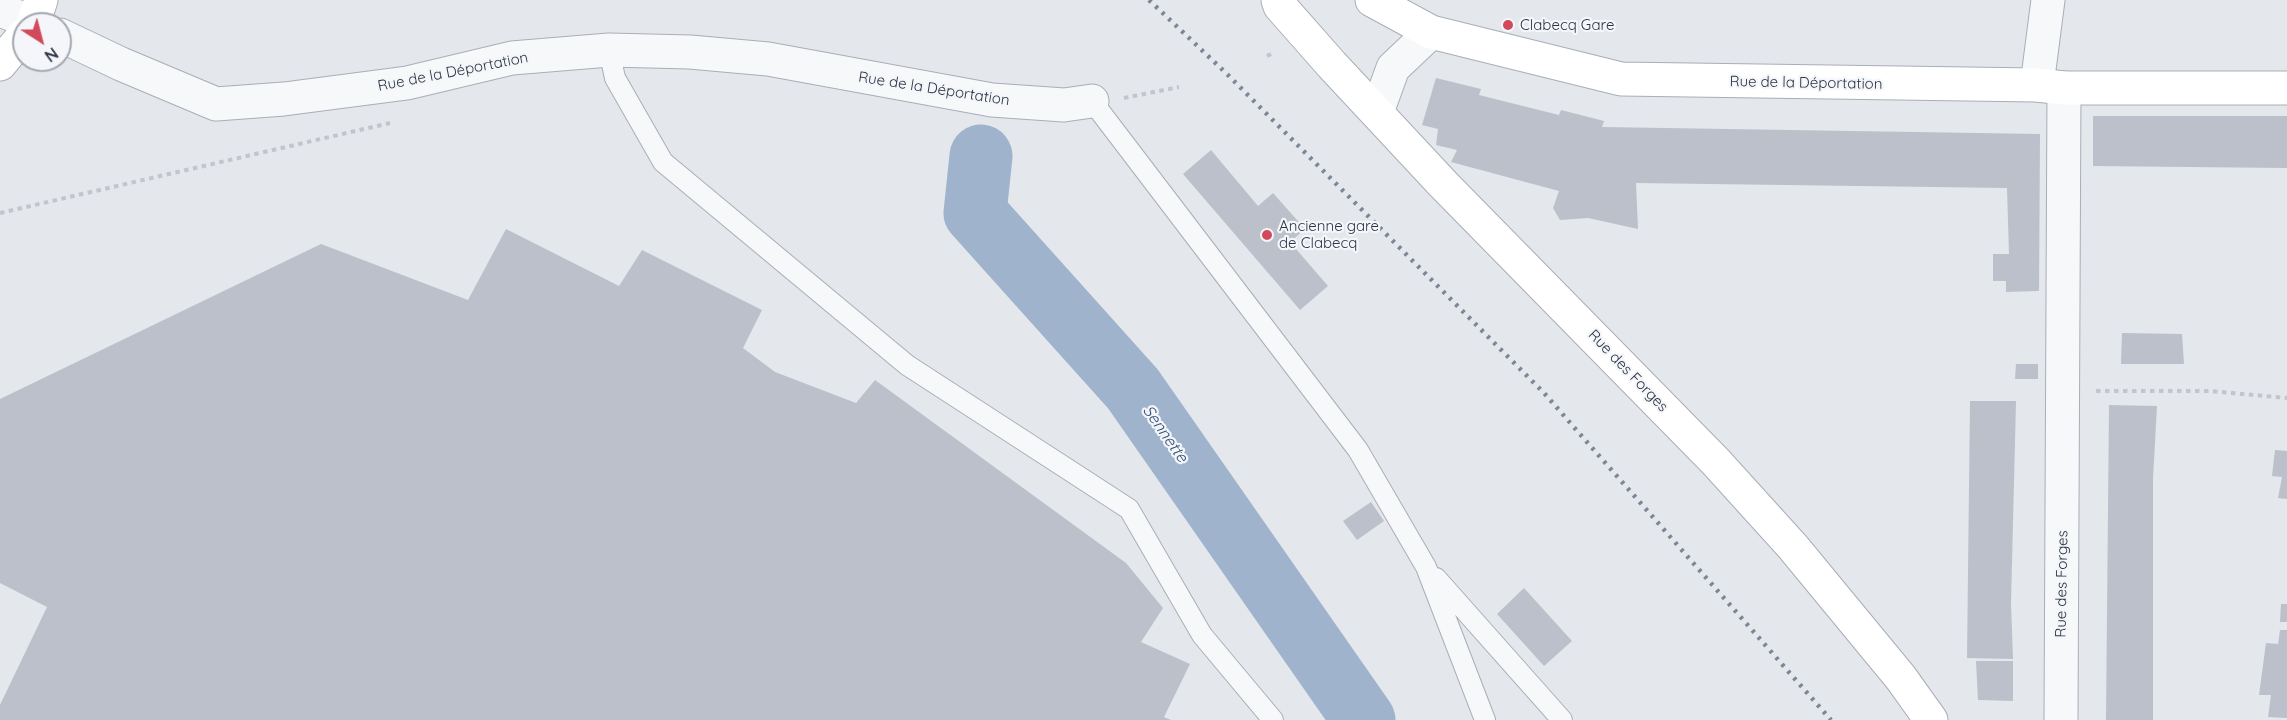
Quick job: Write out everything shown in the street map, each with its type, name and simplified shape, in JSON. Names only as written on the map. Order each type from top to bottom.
[{"type":"main road","name":"Rue des Forges","points":[[1278,0],[1280,6],[1443,184],[1732,479],[1793,547],[1901,678],[1931,720]]},
{"type":"main road","name":"Rue de la Déportation","points":[[1372,0],[1431,32],[1621,79],[2287,88]]},
{"type":"main road","points":[[0,63],[12,50]]},
{"type":"street","name":"Rue des Forges","points":[[2048,0],[2064,391],[2061,720]]},
{"type":"street","points":[[1377,112],[1393,69],[1431,32]]},
{"type":"street","name":"Rue de la Déportation","points":[[72,40],[121,64],[216,104],[284,99],[407,83],[512,58],[609,50],[690,52],[768,59],[992,100],[1064,105],[1092,101]]},
{"type":"lane","points":[[609,50],[615,78],[663,162],[907,365],[1129,509],[1202,635],[1273,720]]},
{"type":"lane","points":[[1092,101],[1358,450],[1426,567],[1485,720]]},
{"type":"lane","points":[[1426,567],[1562,720]]},
{"type":"path","points":[[1092,101],[1142,96],[1179,87]]},
{"type":"path","points":[[0,213],[396,121]]},
{"type":"path","points":[[2064,391],[2210,391],[2287,398]]},
{"type":"building","points":[[1436,78],[1481,89],[1479,95],[1559,115],[1561,110],[1604,121],[1602,127],[2040,134],[2039,291],[2006,292],[2006,281],[1993,281],[1993,254],[2009,254],[2007,188],[1636,183],[1638,229],[1588,218],[1560,220],[1553,208],[1559,191],[1451,162],[1457,150],[1436,145],[1438,129],[1422,125]]},
{"type":"building","points":[[2093,116],[2287,116],[2287,168],[2093,166]]},
{"type":"building","name":"Ancienne gare de Clabecq","points":[[1211,150],[1258,206],[1273,193],[1305,229],[1290,242],[1328,286],[1300,310],[1183,174]]},
{"type":"building","points":[[506,229],[619,286],[642,250],[762,310],[743,348],[775,372],[856,403],[875,380],[1126,563],[1163,608],[1141,642],[1190,664],[1164,717],[1171,720],[0,720],[0,705],[47,607],[0,583],[0,399],[321,244],[468,300]]},
{"type":"building","points":[[2122,333],[2182,334],[2184,364],[2121,364]]},
{"type":"building","points":[[2016,364],[2038,364],[2038,379],[2015,379]]},
{"type":"building","points":[[1970,401],[2016,401],[2011,604],[2013,659],[1967,658]]},
{"type":"building","points":[[2109,405],[2157,406],[2153,479],[2153,720],[2106,720]]},
{"type":"building","points":[[2275,450],[2287,451],[2287,499],[2278,498],[2282,477],[2272,476]]},
{"type":"building","points":[[1371,502],[1384,521],[1357,540],[1343,521]]},
{"type":"building","points":[[1524,588],[1572,641],[1544,666],[1497,614]]},
{"type":"building","points":[[2281,604],[2287,604],[2287,622],[2280,622]]},
{"type":"building","points":[[2280,630],[2287,630],[2287,718],[2268,717],[2271,695],[2259,695],[2266,643],[2278,644]]},
{"type":"building","points":[[1976,661],[2013,661],[2013,701],[1978,700]]},
{"type":"waterway","name":"Sennette","points":[[981,156],[975,213],[1133,389],[1364,720]]},
{"type":"railway","points":[[1149,0],[1227,74],[1544,393],[1831,720]]},
{"type":"place","name":"Clabecq Gare","points":[[1508,25]]},
{"type":"place","name":"Ancienne gare de Clabecq","points":[[1267,235]]}]
